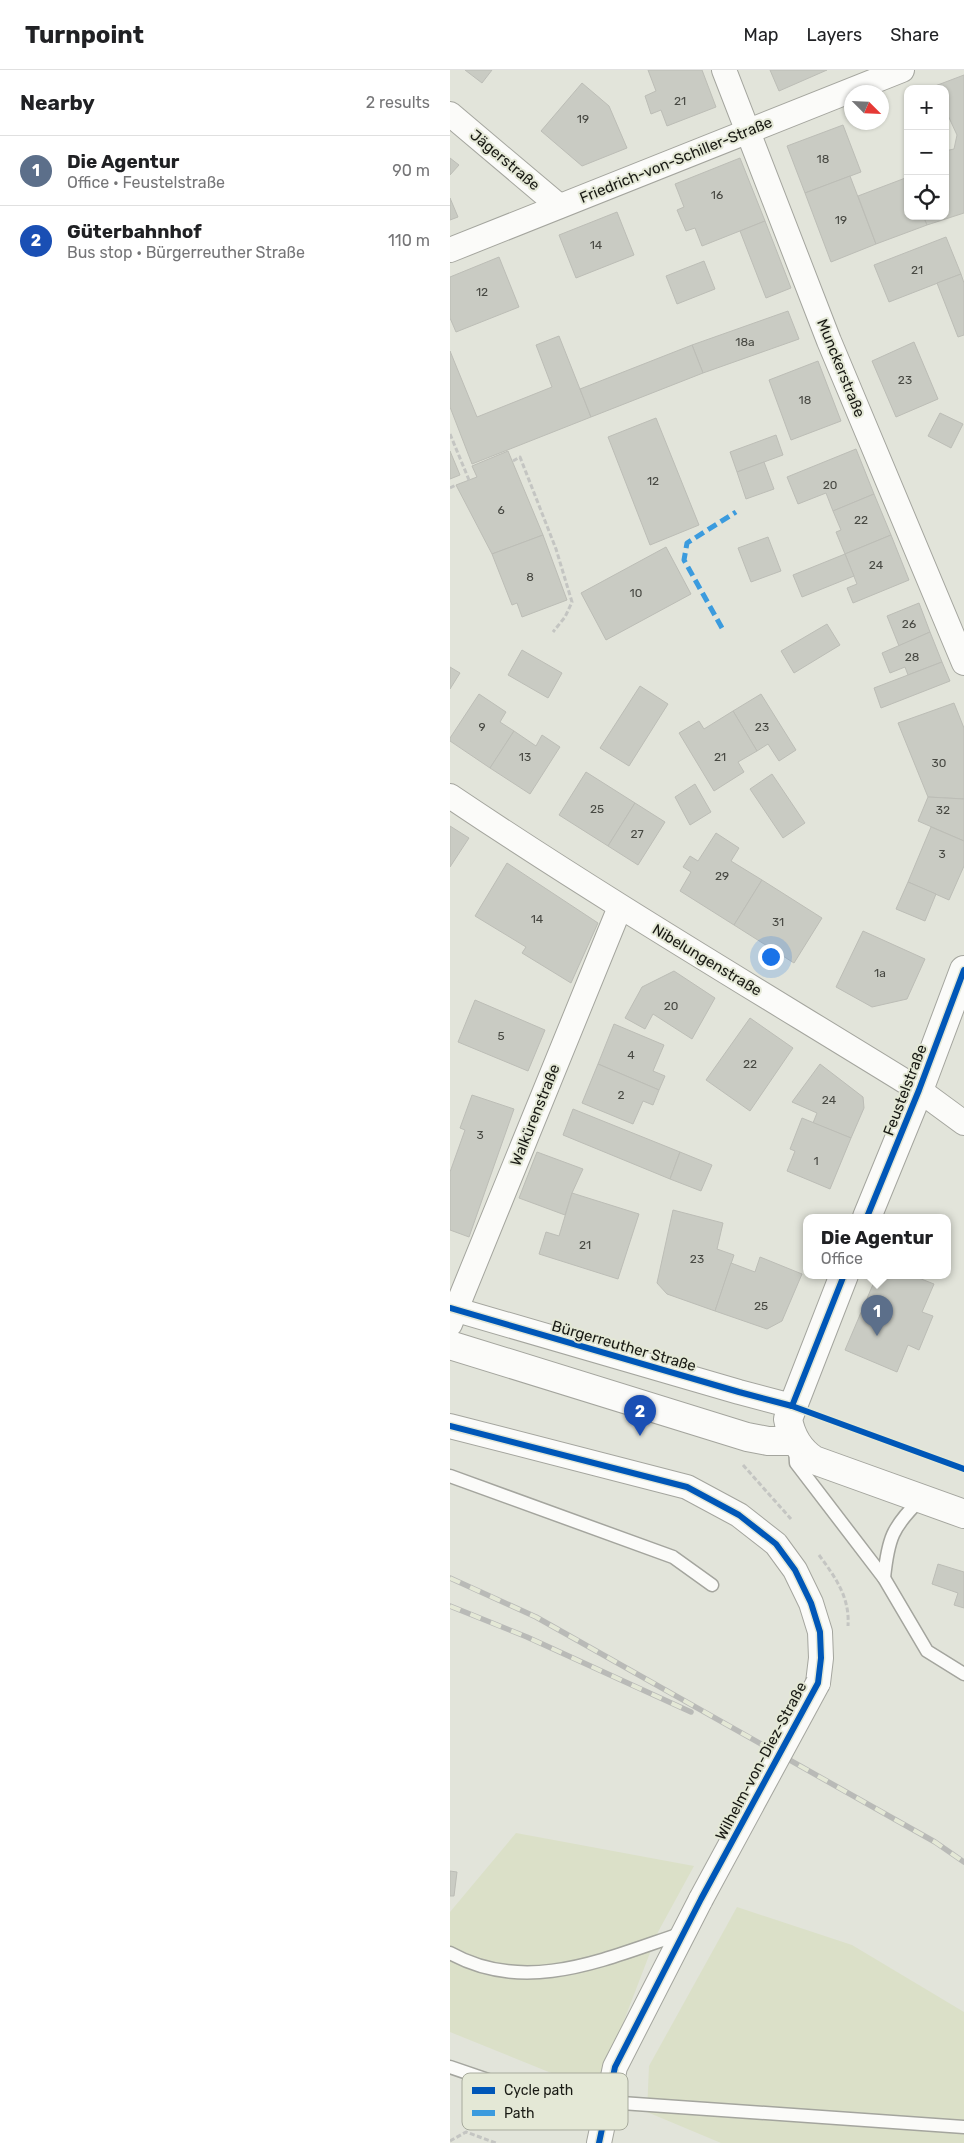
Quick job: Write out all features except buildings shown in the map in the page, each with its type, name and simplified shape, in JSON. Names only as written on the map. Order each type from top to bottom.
[{"type":"main road","name":"Feustelstraße","points":[[869,1214],[919,1090],[964,970]]},
{"type":"main road","points":[[804,1451],[790,1430],[788,1419],[842,1279]]},
{"type":"main road","points":[[450,1345],[747,1438],[768,1441],[804,1451],[921,1499],[964,1514]]},
{"type":"street","name":"Munckerstraße","points":[[724,70],[829,341],[964,663]]},
{"type":"street","name":"Friedrich-von-Schiller-Straße","points":[[450,250],[902,70]]},
{"type":"street","name":"Jägerstraße","points":[[450,114],[559,206]]},
{"type":"street","name":"Nibelungenstraße","points":[[450,796],[523,846],[919,1090],[964,1123]]},
{"type":"street","name":"Walkürenstraße","points":[[452,1314],[620,906]]},
{"type":"street","name":"Bürgerreuther Straße","points":[[452,1314],[792,1406]]},
{"type":"street","name":"Wilhelm-von-Diez-Straße","points":[[450,1426],[687,1487],[739,1515],[776,1544],[795,1570],[811,1603],[820,1632],[821,1658],[818,1683],[701,1899],[614,2073]]},
{"type":"street","name":"Wilhelm-von-Diez-Straße","points":[[599,2143],[602,2130]]},
{"type":"lane","points":[[804,1451],[796,1463],[884,1578],[927,1651],[964,1674]]},
{"type":"lane","points":[[450,1476],[673,1557],[712,1585]]},
{"type":"lane","points":[[884,1578],[888,1547],[895,1529],[921,1499]]},
{"type":"lane","points":[[450,1953],[496,1970],[530,1973],[574,1968],[684,1933]]},
{"type":"lane","points":[[450,2067],[468,2073]]},
{"type":"lane","points":[[628,2103],[964,2126]]},
{"type":"path","points":[[450,434],[469,480]]},
{"type":"path","points":[[512,462],[520,457],[556,549],[572,602],[565,617],[553,632]]},
{"type":"path","points":[[450,488],[456,485]]},
{"type":"path","points":[[450,2141],[466,2132],[496,2143]]},
{"type":"green space","points":[[516,1833],[694,1866],[658,1932],[610,2057],[607,2073],[551,2073],[450,2032],[450,1912]]},
{"type":"green space","points":[[737,1907],[852,1945],[964,2012],[964,2143],[721,2143],[647,2112],[649,2066]]},
{"type":"railway","points":[[450,1578],[536,1617],[935,1842],[964,1862]]},
{"type":"railway","points":[[450,1606],[527,1637],[691,1712]]},
{"type":"marked path","points":[[722,628],[684,560],[687,543],[736,512]]},
{"type":"cycle path","points":[[868,1214],[919,1090],[964,970]]},
{"type":"cycle path","points":[[792,1406],[842,1279]]},
{"type":"cycle path","points":[[450,1308],[792,1406],[964,1469]]},
{"type":"cycle path","points":[[450,1426],[687,1487],[739,1515],[776,1544],[795,1570],[811,1603],[820,1632],[821,1658],[818,1683],[701,1899],[615,2067],[614,2073]]},
{"type":"cycle path","points":[[599,2143],[602,2130]]},
{"type":"place","name":"Die Agentur","points":[[877,1336]]},
{"type":"place","name":"Güterbahnhof","points":[[640,1436]]}]
